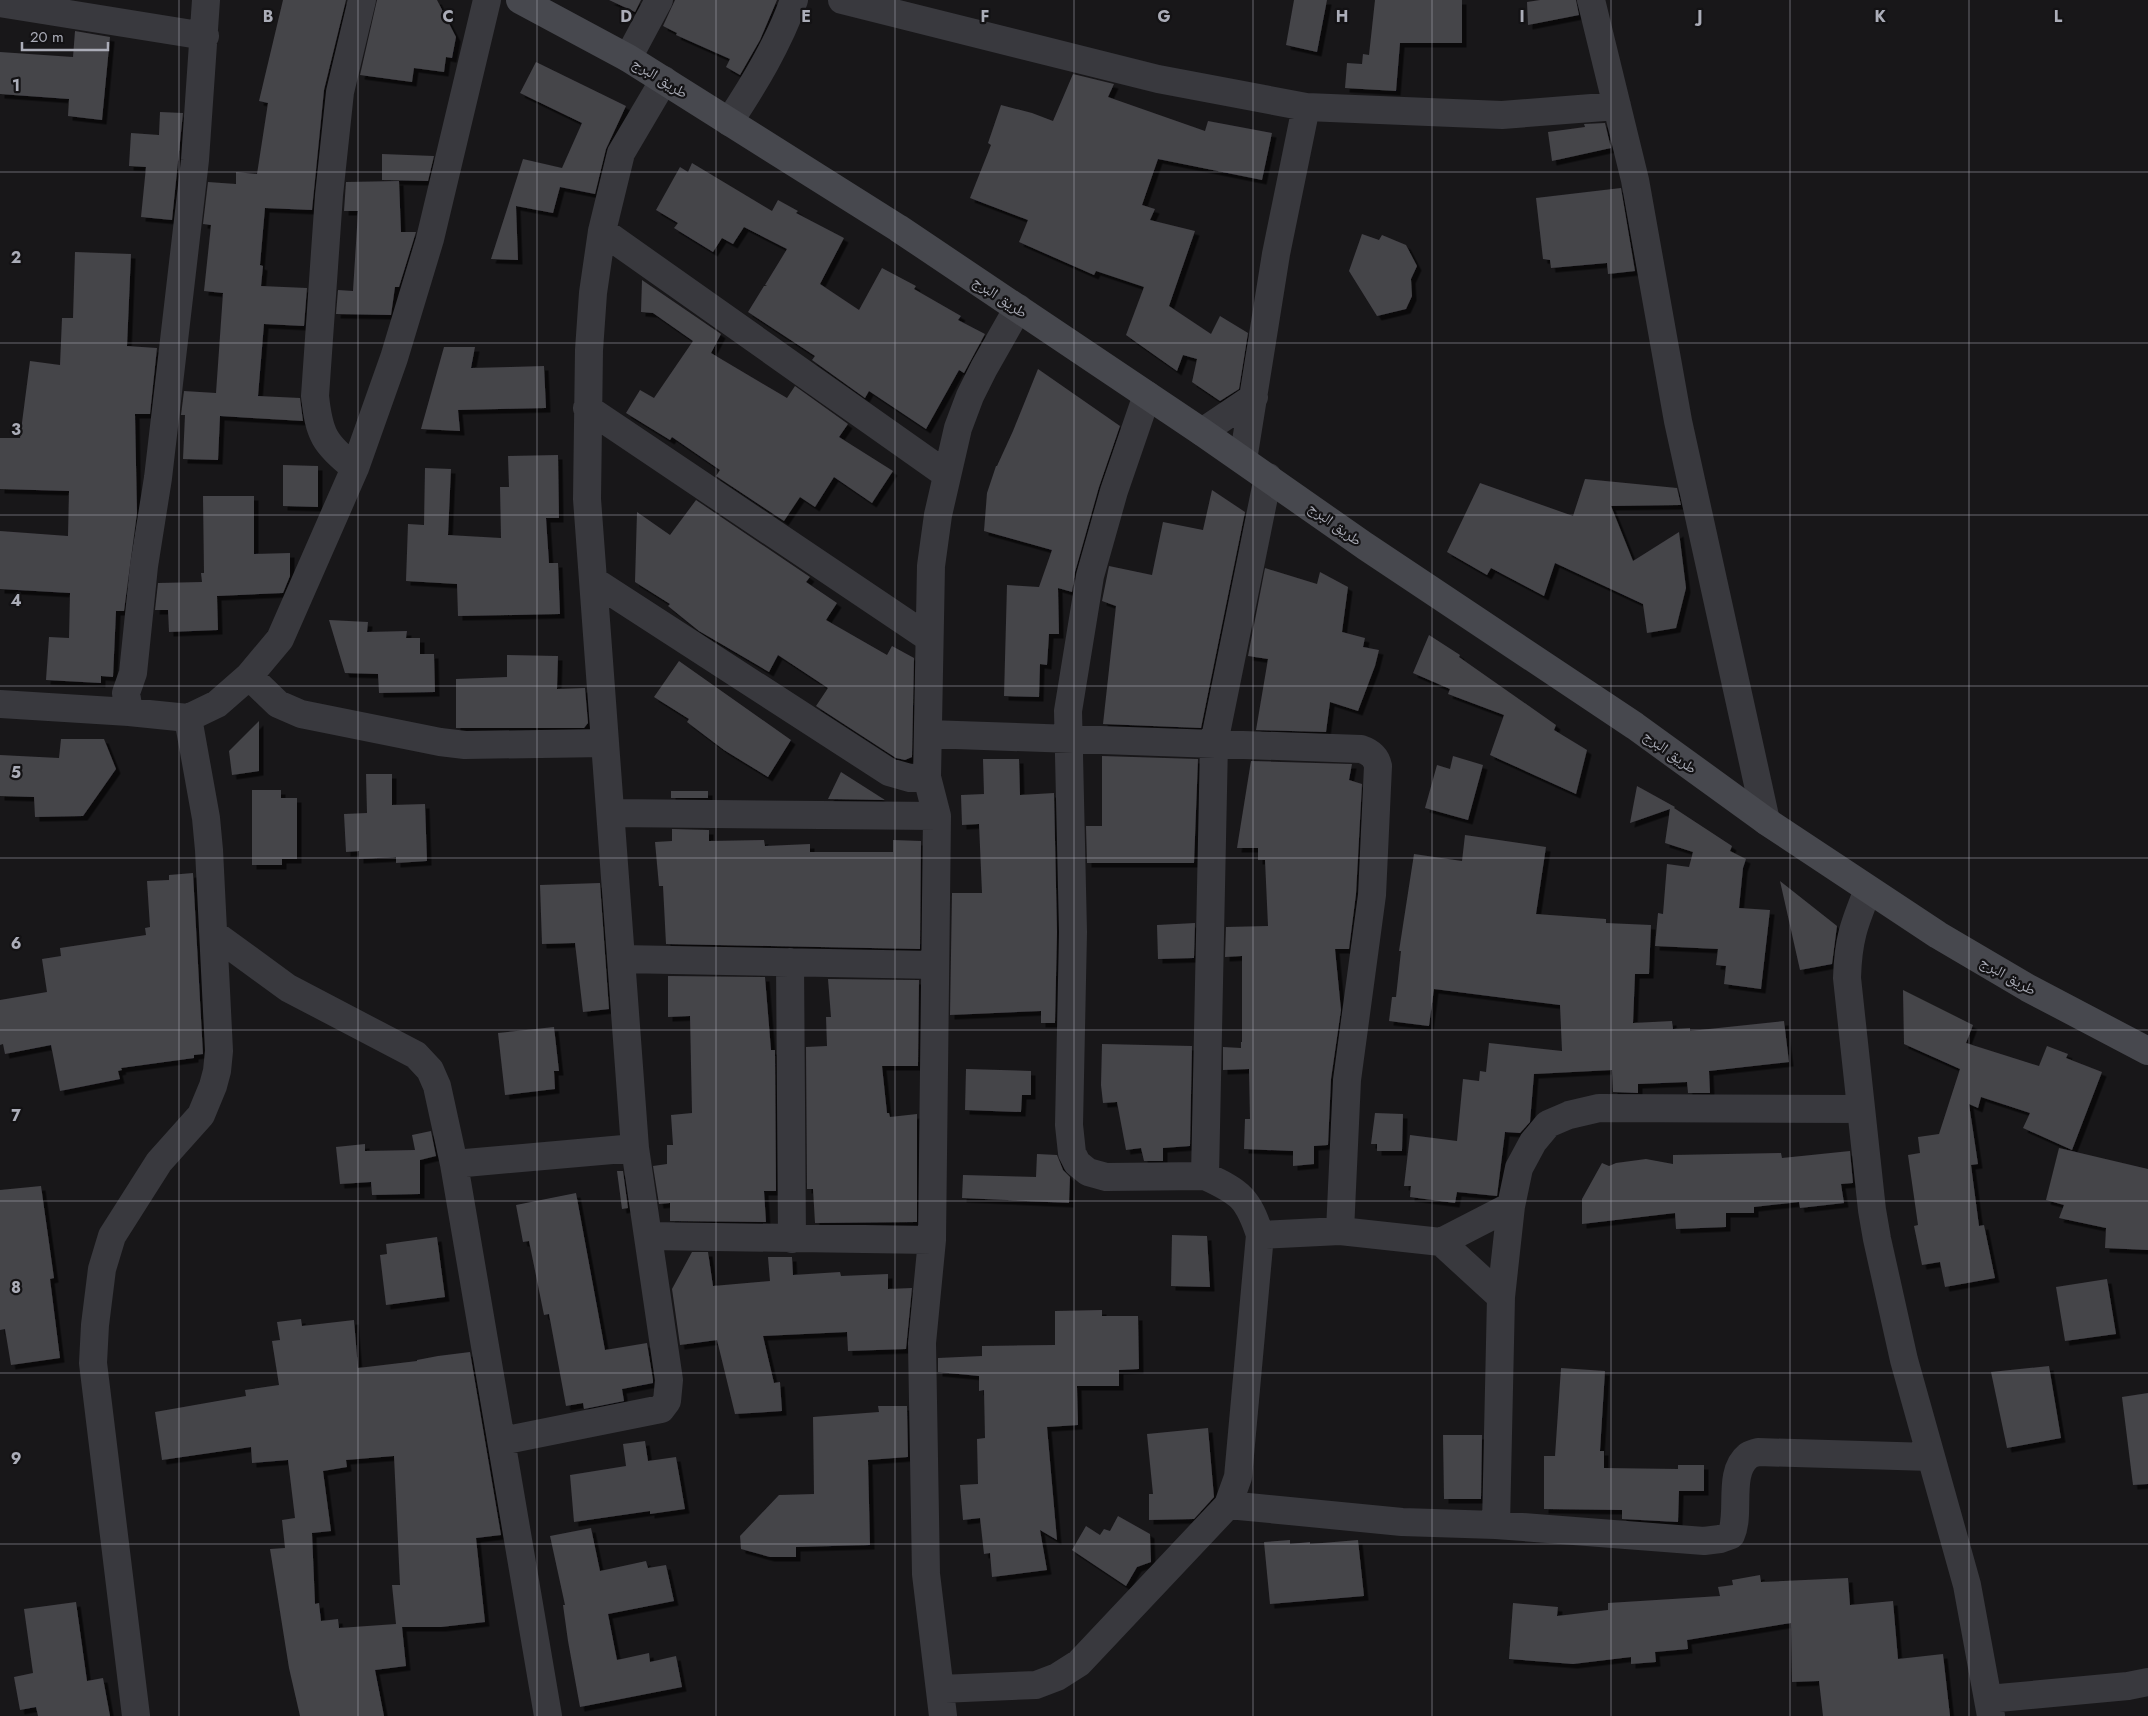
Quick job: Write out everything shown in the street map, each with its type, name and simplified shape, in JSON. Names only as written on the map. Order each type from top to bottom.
[{"type":"street","points":[[129,712],[126,693],[132,673],[144,566],[158,478],[195,160],[206,0]]},
{"type":"street","points":[[354,468],[334,452],[323,436],[317,416],[315,396],[329,195],[340,92],[362,0]]},
{"type":"street","points":[[0,704],[129,712],[188,718],[218,704],[249,676],[280,639],[354,468],[383,394],[425,257],[487,0]]},
{"type":"street","name":"طريق البرج","points":[[520,0],[628,58],[898,228],[1202,432],[1365,546],[1635,726],[1766,821],[1868,890],[1938,935],[2028,988],[2148,1051]]},
{"type":"street","points":[[628,58],[659,0]]},
{"type":"street","points":[[729,122],[752,86],[788,16],[794,0]]},
{"type":"street","points":[[842,0],[1158,79],[1306,107],[1502,115],[1617,106]]},
{"type":"street","points":[[1591,0],[1634,180],[1678,421],[1766,821]]},
{"type":"street","points":[[0,3],[205,36]]},
{"type":"street","points":[[502,1441],[661,1409],[667,1401],[669,1380],[635,1148],[594,581],[586,499],[587,408],[593,293],[602,231],[621,152],[664,80]]},
{"type":"street","points":[[1243,460],[1276,254],[1306,107]]},
{"type":"street","points":[[602,231],[946,474]]},
{"type":"street","points":[[944,1716],[926,1574],[922,1343],[932,1240],[937,816],[928,777],[931,566],[946,474],[958,428],[970,396],[984,368],[1018,308]]},
{"type":"street","points":[[940,1689],[1036,1685],[1057,1677],[1079,1663],[1228,1505],[1238,1477],[1260,1235],[1252,1212],[1240,1195],[1227,1186],[1205,1176],[1106,1177],[1088,1172],[1077,1163],[1072,1153],[1069,1125],[1073,932],[1068,711],[1090,576],[1114,491],[1147,395]]},
{"type":"street","points":[[1202,432],[1254,397]]},
{"type":"street","points":[[587,408],[929,638]]},
{"type":"street","points":[[1205,1176],[1214,743],[1268,477]]},
{"type":"street","points":[[594,581],[888,772],[910,778],[928,777]]},
{"type":"street","points":[[249,676],[278,704],[301,714],[440,742],[466,745],[605,743]]},
{"type":"street","points":[[136,1716],[92,1363],[102,1269],[112,1236],[159,1162],[201,1115],[217,1071],[219,1051],[212,879],[206,818],[188,718]]},
{"type":"street","points":[[928,734],[1361,749],[1367,751],[1376,759],[1378,766],[1372,895],[1347,1080],[1340,1232]]},
{"type":"street","points":[[611,813],[937,816]]},
{"type":"street","points":[[1868,890],[1852,930],[1847,950],[1847,978],[1872,1210],[1904,1360],[1967,1585],[1990,1707],[2148,1682]]},
{"type":"street","points":[[214,934],[288,988],[360,1023],[416,1055],[430,1070],[437,1086],[454,1164],[548,1716]]},
{"type":"street","points":[[621,959],[935,966]]},
{"type":"street","points":[[790,962],[792,1239]]},
{"type":"street","points":[[1496,1525],[1501,1297],[1511,1206],[1519,1168],[1533,1142],[1548,1124],[1569,1115],[1599,1108],[1861,1109]]},
{"type":"street","points":[[454,1164],[635,1148]]},
{"type":"street","points":[[1260,1235],[1340,1232],[1441,1242],[1511,1206]]},
{"type":"street","points":[[648,1236],[932,1240]]},
{"type":"street","points":[[1441,1242],[1501,1297]]},
{"type":"street","points":[[1228,1505],[1402,1522],[1496,1525],[1704,1541],[1720,1539],[1731,1535],[1735,1525],[1736,1479],[1740,1468],[1748,1456],[1758,1452],[1931,1458]]},
{"type":"building","points":[[283,0],[346,0],[324,90],[312,210],[265,208],[260,265],[263,266],[261,286],[307,288],[304,326],[264,324],[258,396],[300,398],[303,421],[220,416],[218,460],[183,459],[185,415],[181,415],[184,391],[216,393],[223,293],[204,291],[211,225],[203,224],[208,182],[236,184],[236,172],[257,174],[268,103],[259,101]]},
{"type":"building","points":[[377,0],[437,0],[456,37],[452,58],[446,57],[444,72],[414,68],[412,82],[360,75]]},
{"type":"building","points":[[609,0],[641,0],[635,12]]},
{"type":"building","points":[[675,0],[777,0],[760,40],[740,75],[726,67],[730,59],[676,35],[677,33],[663,26]]},
{"type":"building","points":[[1294,0],[1327,0],[1317,52],[1286,45]]},
{"type":"building","points":[[1375,0],[1462,0],[1462,43],[1400,43],[1396,91],[1345,88],[1347,63],[1362,64],[1363,54],[1369,55]]},
{"type":"building","points":[[1576,0],[1579,15],[1528,25],[1527,2]]},
{"type":"building","points":[[75,31],[110,37],[102,120],[68,116],[69,99],[0,94],[0,52],[73,57]]},
{"type":"building","points":[[536,62],[626,106],[606,149],[595,194],[560,187],[553,213],[516,206],[518,260],[491,259],[523,159],[562,168],[582,123],[520,93]]},
{"type":"building","points":[[1073,74],[1114,84],[1108,97],[1205,131],[1208,121],[1272,133],[1262,180],[1158,159],[1142,205],[1155,209],[1150,220],[1195,231],[1169,306],[1211,334],[1220,316],[1248,333],[1239,389],[1220,401],[1192,382],[1197,359],[1183,355],[1177,371],[1126,335],[1144,287],[1096,271],[1094,275],[1019,242],[1028,220],[970,198],[991,145],[988,143],[1001,105],[1053,121]]},
{"type":"building","points":[[160,112],[183,113],[172,220],[141,217],[146,167],[129,166],[131,133],[159,135]]},
{"type":"building","points":[[1605,123],[1611,148],[1552,161],[1548,132],[1585,127],[1584,124]]},
{"type":"building","points":[[382,154],[434,156],[428,181],[382,180]]},
{"type":"building","points":[[692,163],[772,211],[778,200],[798,211],[796,213],[844,238],[820,284],[859,310],[882,268],[916,286],[914,289],[961,316],[958,320],[985,334],[964,373],[959,370],[926,429],[869,391],[865,398],[812,360],[815,356],[748,312],[764,286],[767,286],[765,285],[787,249],[744,227],[733,244],[722,238],[713,252],[674,228],[678,223],[656,210],[680,167],[688,172]]},
{"type":"building","points":[[399,181],[401,232],[416,232],[399,287],[395,287],[391,315],[336,314],[338,290],[353,291],[358,211],[344,211],[346,182]]},
{"type":"building","points":[[1621,188],[1635,271],[1608,274],[1607,263],[1551,268],[1550,260],[1543,259],[1536,198]]},
{"type":"building","points":[[1362,234],[1379,240],[1382,235],[1406,245],[1417,266],[1411,279],[1412,296],[1406,309],[1377,316],[1349,271]]},
{"type":"building","points":[[75,252],[131,254],[127,346],[157,348],[150,414],[135,414],[137,513],[124,611],[116,611],[113,677],[101,676],[101,683],[46,680],[49,637],[69,638],[70,593],[0,589],[0,531],[68,536],[69,491],[0,489],[0,438],[20,438],[30,361],[60,365],[62,318],[73,318]]},
{"type":"building","points":[[642,280],[721,334],[711,353],[787,398],[795,386],[848,424],[839,437],[893,471],[872,503],[834,477],[815,507],[800,497],[784,521],[716,476],[720,470],[672,437],[670,440],[626,413],[640,390],[654,398],[693,341],[653,313],[641,312]]},
{"type":"building","points":[[444,347],[475,347],[471,368],[544,366],[546,408],[458,410],[460,431],[421,429]]},
{"type":"building","points":[[1038,369],[1120,426],[1099,487],[1075,572],[1072,592],[1058,588],[1059,634],[1049,634],[1047,665],[1040,664],[1039,697],[1004,696],[1007,585],[1039,587],[1052,550],[984,531],[987,493],[996,466],[1013,431]]},
{"type":"building","points":[[558,455],[559,518],[546,518],[549,563],[558,563],[560,614],[458,616],[457,584],[406,581],[408,524],[424,525],[425,468],[451,469],[448,535],[501,538],[500,487],[509,487],[508,456]]},
{"type":"building","points":[[283,465],[318,466],[318,507],[283,506]]},
{"type":"building","points":[[1585,479],[1677,488],[1681,505],[1611,506],[1633,561],[1679,532],[1686,588],[1676,628],[1647,633],[1643,604],[1555,563],[1544,596],[1491,568],[1487,575],[1447,552],[1480,483],[1573,516]]},
{"type":"building","points":[[1212,490],[1245,512],[1201,728],[1103,724],[1116,606],[1102,601],[1109,566],[1152,575],[1163,522],[1203,530]]},
{"type":"building","points":[[203,496],[254,496],[254,554],[290,553],[290,576],[283,593],[217,596],[218,630],[169,632],[168,610],[155,610],[158,583],[202,582],[201,573],[204,573]]},
{"type":"building","points":[[696,500],[810,577],[806,582],[837,603],[826,620],[887,655],[892,646],[914,658],[912,757],[905,760],[896,758],[816,706],[828,688],[778,655],[769,672],[699,631],[668,606],[670,604],[635,582],[637,512],[670,535]]},
{"type":"building","points":[[1265,568],[1317,584],[1320,572],[1348,587],[1342,632],[1365,638],[1363,647],[1379,650],[1358,711],[1330,702],[1326,732],[1256,730],[1268,659],[1248,656]]},
{"type":"building","points":[[329,620],[368,622],[367,632],[407,631],[406,638],[420,638],[420,654],[434,654],[435,692],[379,693],[378,674],[345,673]]},
{"type":"building","points":[[1429,635],[1460,655],[1459,657],[1556,725],[1554,730],[1587,750],[1576,794],[1490,755],[1504,715],[1448,694],[1450,689],[1413,673]]},
{"type":"building","points":[[507,655],[558,656],[557,689],[585,688],[588,723],[584,728],[456,728],[456,679],[507,677]]},
{"type":"building","points":[[679,661],[791,740],[768,777],[724,750],[687,722],[689,719],[654,697]]},
{"type":"building","points":[[259,721],[259,771],[232,775],[229,751]]},
{"type":"building","points":[[61,739],[104,739],[116,769],[83,816],[35,817],[34,797],[0,796],[0,755],[59,758]]},
{"type":"building","points":[[1102,756],[1198,759],[1194,863],[1087,863],[1086,826],[1102,826]]},
{"type":"building","points":[[1453,756],[1483,765],[1468,820],[1425,808],[1437,765],[1450,769]]},
{"type":"building","points":[[983,759],[1019,759],[1020,795],[1054,793],[1057,932],[1055,1023],[1041,1023],[1041,1011],[950,1015],[952,893],[982,893],[979,824],[962,825],[961,795],[984,794]]},
{"type":"building","points":[[1251,761],[1352,764],[1349,780],[1362,784],[1356,894],[1349,949],[1335,949],[1341,1010],[1331,1079],[1328,1145],[1314,1146],[1314,1164],[1293,1166],[1293,1151],[1244,1149],[1245,1119],[1250,1119],[1249,1069],[1223,1070],[1223,1047],[1241,1048],[1242,1042],[1242,956],[1225,957],[1226,927],[1268,926],[1265,860],[1258,860],[1258,848],[1237,848]]},
{"type":"building","points":[[841,772],[885,800],[828,799]]},
{"type":"building","points":[[366,774],[392,774],[392,805],[425,804],[427,861],[396,863],[396,857],[359,859],[359,851],[346,852],[344,814],[367,813]]},
{"type":"building","points":[[1637,786],[1675,807],[1732,846],[1730,851],[1746,859],[1743,868],[1739,908],[1770,910],[1761,989],[1724,984],[1726,966],[1716,965],[1718,949],[1655,946],[1658,913],[1663,914],[1667,864],[1689,867],[1693,852],[1665,843],[1670,809],[1630,823]]},
{"type":"building","points":[[252,790],[281,790],[281,798],[297,798],[297,859],[282,859],[282,865],[252,865]]},
{"type":"building","points":[[671,791],[708,791],[708,798],[671,798]]},
{"type":"building","points":[[672,829],[709,830],[709,841],[764,840],[765,846],[810,844],[810,852],[893,852],[893,840],[921,841],[920,949],[666,944],[663,886],[659,886],[655,842],[672,841]]},
{"type":"building","points":[[1465,835],[1546,847],[1536,914],[1606,919],[1606,923],[1651,925],[1649,974],[1635,974],[1633,1023],[1672,1021],[1673,1029],[1690,1028],[1690,1031],[1784,1021],[1789,1062],[1709,1071],[1710,1093],[1688,1093],[1687,1082],[1638,1084],[1638,1093],[1613,1092],[1612,1070],[1534,1074],[1530,1122],[1520,1133],[1505,1132],[1497,1196],[1457,1192],[1455,1203],[1410,1197],[1411,1186],[1404,1186],[1410,1135],[1457,1141],[1463,1079],[1479,1081],[1480,1071],[1486,1072],[1489,1043],[1562,1051],[1560,1005],[1434,989],[1429,1026],[1389,1021],[1392,997],[1396,997],[1401,951],[1399,951],[1414,854],[1462,861]]},
{"type":"building","points":[[193,873],[203,1054],[194,1055],[194,1058],[121,1068],[122,1070],[118,1071],[120,1079],[60,1091],[51,1045],[5,1054],[3,1044],[0,1045],[0,1000],[47,992],[42,959],[61,956],[60,948],[146,935],[145,928],[150,927],[147,881],[169,880],[169,875]]},
{"type":"building","points":[[1780,881],[1837,926],[1832,964],[1800,970]]},
{"type":"building","points":[[600,883],[609,1009],[583,1012],[575,943],[542,944],[540,885]]},
{"type":"building","points":[[1195,923],[1194,958],[1158,959],[1157,925]]},
{"type":"building","points":[[668,976],[765,977],[771,1050],[775,1050],[776,1191],[764,1191],[766,1222],[670,1221],[670,1203],[659,1204],[653,1166],[667,1164],[667,1145],[673,1145],[671,1115],[692,1113],[690,1016],[668,1017]]},
{"type":"building","points":[[828,979],[919,980],[918,1066],[882,1066],[887,1113],[889,1113],[890,1117],[917,1114],[917,1222],[815,1223],[813,1189],[807,1189],[806,1047],[827,1046],[826,1017],[831,1017]]},
{"type":"building","points":[[1903,990],[1973,1025],[1966,1043],[2039,1066],[2047,1046],[2068,1054],[2066,1058],[2102,1072],[2072,1150],[2023,1128],[2030,1113],[1981,1097],[1978,1108],[1969,1104],[1978,1164],[1971,1165],[1979,1226],[1984,1225],[1995,1278],[1945,1287],[1940,1262],[1922,1265],[1914,1226],[1918,1225],[1908,1155],[1920,1153],[1918,1137],[1939,1134],[1960,1069],[1904,1044]]},
{"type":"building","points":[[554,1027],[559,1071],[554,1071],[555,1089],[505,1095],[498,1033]]},
{"type":"building","points":[[1102,1044],[1192,1046],[1190,1146],[1163,1148],[1163,1161],[1144,1161],[1141,1148],[1126,1150],[1117,1102],[1103,1103],[1101,1085]]},
{"type":"building","points":[[966,1069],[1031,1071],[1031,1095],[1022,1095],[1021,1112],[965,1110]]},
{"type":"building","points":[[1375,1113],[1403,1114],[1402,1151],[1377,1151],[1377,1144],[1371,1144]]},
{"type":"building","points":[[431,1131],[436,1156],[420,1160],[420,1194],[372,1195],[371,1182],[340,1184],[336,1147],[365,1144],[365,1151],[415,1150],[412,1135]]},
{"type":"building","points":[[2059,1148],[2148,1169],[2148,1250],[2105,1248],[2106,1228],[2059,1218],[2064,1205],[2046,1200]]},
{"type":"building","points":[[1850,1151],[1853,1183],[1841,1184],[1844,1203],[1800,1208],[1799,1202],[1754,1207],[1754,1213],[1726,1213],[1726,1227],[1676,1229],[1675,1213],[1582,1224],[1582,1199],[1602,1163],[1609,1166],[1616,1163],[1646,1159],[1673,1164],[1673,1155],[1781,1153],[1782,1158]]},
{"type":"building","points":[[1037,1154],[1057,1155],[1063,1170],[1070,1177],[1069,1203],[962,1198],[963,1175],[1036,1177]]},
{"type":"building","points":[[617,1171],[623,1171],[628,1208],[622,1209]]},
{"type":"building","points":[[41,1186],[54,1278],[50,1279],[60,1358],[11,1365],[5,1329],[0,1330],[0,1190]]},
{"type":"building","points":[[576,1193],[605,1350],[647,1343],[653,1380],[653,1383],[622,1389],[624,1401],[584,1409],[583,1403],[566,1406],[549,1314],[544,1315],[529,1241],[523,1242],[516,1205]]},
{"type":"building","points":[[1172,1235],[1207,1236],[1210,1287],[1171,1286]]},
{"type":"building","points":[[437,1237],[445,1297],[386,1305],[380,1255],[387,1254],[386,1244]]},
{"type":"building","points":[[692,1252],[708,1252],[713,1286],[770,1281],[768,1257],[792,1257],[793,1275],[840,1272],[841,1276],[888,1274],[888,1289],[912,1288],[906,1349],[848,1351],[847,1332],[763,1336],[774,1383],[780,1382],[782,1411],[735,1414],[717,1340],[680,1345],[672,1289]]},
{"type":"building","points":[[2107,1279],[2116,1334],[2065,1341],[2056,1287]]},
{"type":"building","points":[[1102,1310],[1102,1316],[1138,1316],[1139,1369],[1119,1370],[1119,1386],[1077,1386],[1078,1425],[1047,1427],[1057,1540],[1040,1530],[1047,1570],[992,1577],[990,1553],[984,1554],[980,1518],[963,1520],[960,1485],[978,1484],[977,1439],[985,1438],[984,1390],[979,1391],[979,1376],[938,1372],[938,1358],[982,1356],[982,1346],[1055,1345],[1055,1311]]},
{"type":"building","points":[[301,1319],[302,1326],[354,1320],[358,1368],[470,1352],[501,1535],[476,1538],[485,1622],[441,1627],[402,1627],[406,1666],[375,1670],[384,1716],[300,1716],[289,1668],[270,1549],[285,1548],[282,1520],[295,1518],[288,1460],[252,1463],[251,1447],[162,1460],[155,1412],[246,1396],[245,1390],[279,1385],[272,1341],[280,1340],[277,1322]],"holes":[[[394,1456],[400,1585],[392,1585],[396,1624],[339,1628],[338,1619],[321,1621],[319,1603],[315,1604],[312,1533],[331,1531],[323,1471],[347,1467],[346,1460]]]},
{"type":"building","points":[[2049,1366],[2061,1438],[2007,1448],[1991,1372]]},
{"type":"building","points":[[1561,1368],[1605,1371],[1600,1451],[1604,1451],[1604,1468],[1678,1469],[1678,1465],[1704,1465],[1704,1491],[1679,1491],[1678,1522],[1622,1519],[1622,1510],[1544,1509],[1544,1456],[1555,1456]]},
{"type":"building","points":[[2148,1393],[2148,1484],[2133,1485],[2122,1397]]},
{"type":"building","points":[[878,1406],[907,1406],[908,1457],[868,1460],[870,1545],[796,1547],[796,1557],[770,1557],[741,1549],[740,1536],[779,1495],[814,1494],[813,1417],[879,1412]]},
{"type":"building","points":[[1208,1428],[1214,1497],[1194,1519],[1149,1520],[1149,1494],[1153,1494],[1147,1434]]},
{"type":"building","points":[[1443,1435],[1482,1435],[1481,1499],[1444,1499]]},
{"type":"building","points":[[645,1441],[648,1461],[676,1457],[685,1509],[650,1514],[650,1511],[574,1522],[570,1475],[626,1466],[623,1444]]},
{"type":"building","points":[[1118,1516],[1150,1534],[1151,1562],[1137,1567],[1126,1586],[1072,1550],[1086,1526],[1100,1535],[1104,1529],[1110,1531]]},
{"type":"building","points":[[591,1528],[600,1571],[646,1561],[648,1568],[666,1565],[674,1601],[608,1614],[617,1660],[649,1653],[650,1662],[676,1656],[682,1687],[580,1707],[568,1641],[563,1605],[565,1605],[550,1536]]},
{"type":"building","points":[[1290,1540],[1290,1544],[1310,1542],[1310,1544],[1358,1540],[1364,1596],[1270,1604],[1264,1542]]},
{"type":"building","points":[[1760,1575],[1761,1582],[1848,1578],[1850,1605],[1893,1601],[1898,1659],[1943,1654],[1950,1716],[1823,1716],[1819,1681],[1792,1682],[1791,1623],[1687,1640],[1688,1649],[1655,1652],[1656,1662],[1631,1664],[1631,1657],[1573,1664],[1509,1659],[1513,1603],[1558,1607],[1557,1616],[1608,1610],[1608,1603],[1720,1596],[1718,1587],[1733,1585],[1732,1580]]},
{"type":"building","points":[[76,1602],[87,1681],[103,1678],[110,1716],[38,1716],[36,1707],[20,1710],[14,1677],[33,1673],[24,1609]]}]
